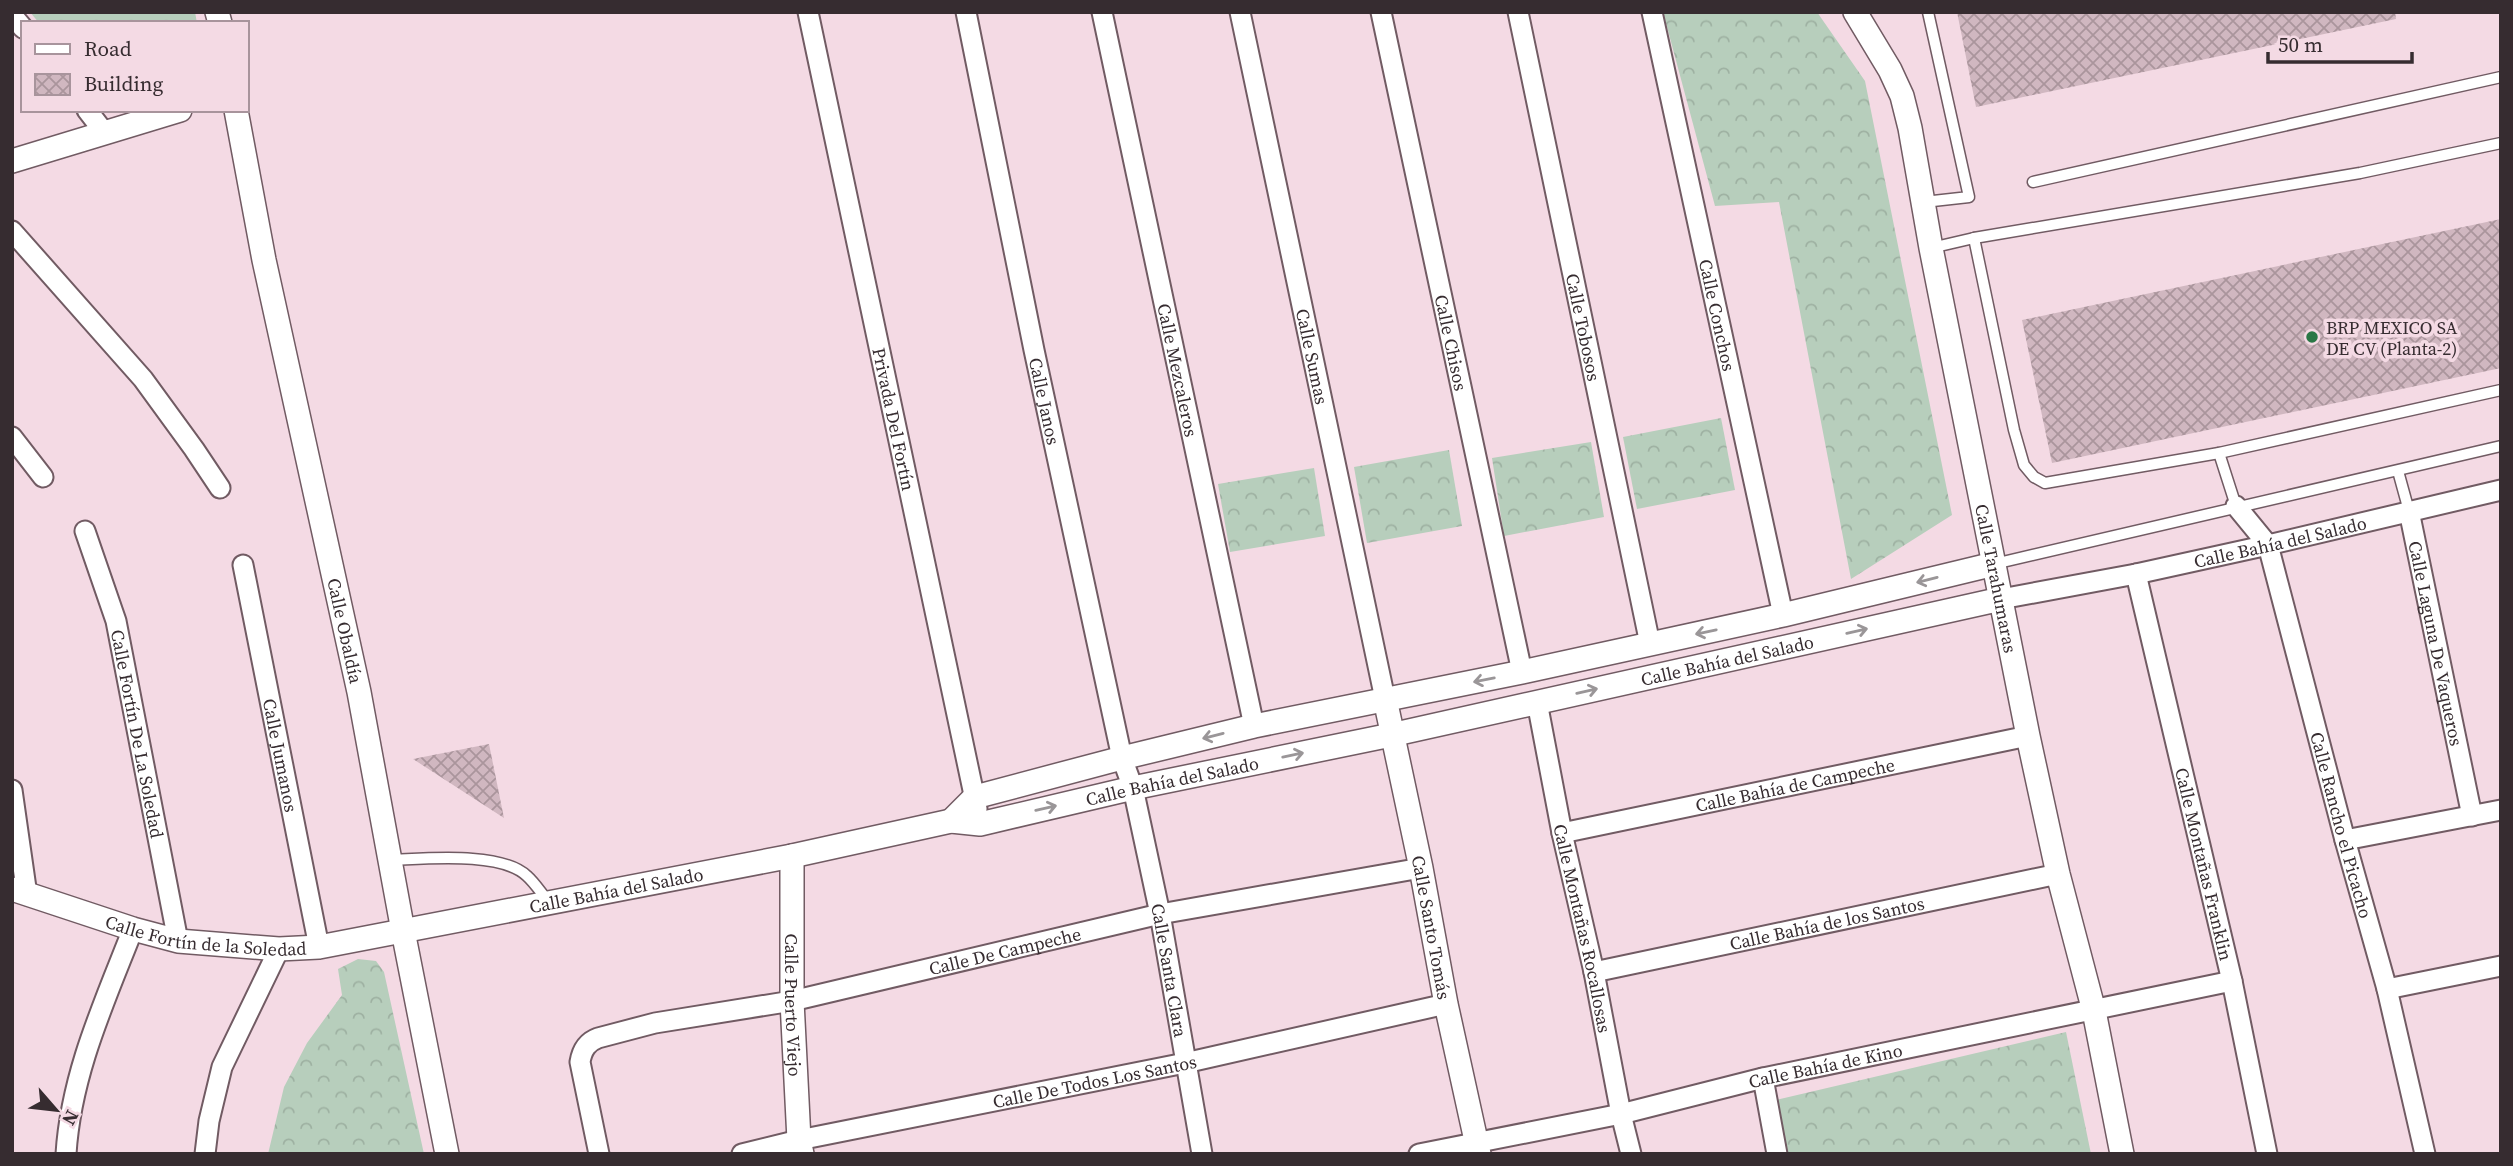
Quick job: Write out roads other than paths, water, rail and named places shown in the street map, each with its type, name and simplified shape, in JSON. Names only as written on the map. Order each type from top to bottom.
[{"type":"street","name":"Calle Janos","points":[[966,12],[1034,351],[1122,758],[1132,788]]},
{"type":"street","name":"Calle Mezcaleros","points":[[1102,12],[1254,726]]},
{"type":"street","name":"Calle Sumas","points":[[1240,12],[1385,699]]},
{"type":"street","name":"Calle Chisos","points":[[1381,12],[1522,673]]},
{"type":"street","name":"Calle Tobosos","points":[[1518,12],[1650,644]]},
{"type":"street","name":"Calle Conchos","points":[[1652,12],[1783,615]]},
{"type":"street","name":"Calle Tarahumaras","points":[[1855,12],[1878,47],[1902,96],[1910,128],[1931,248],[2028,736],[2058,874],[2094,1011],[2122,1154]]},
{"type":"street","name":"Privada Del Fortín","points":[[809,13],[980,824]]},
{"type":"street","points":[[89,112],[104,132]]},
{"type":"street","points":[[12,161],[173,112]]},
{"type":"street","name":"Calle Obaldía","points":[[236,112],[264,260],[359,692],[447,1154]]},
{"type":"street","points":[[12,231],[143,379],[220,488]]},
{"type":"street","points":[[12,438],[43,477]]},
{"type":"street","name":"Calle Bahía del Salado","points":[[403,931],[792,856],[951,821],[980,824],[1132,788],[1391,735],[2001,599],[2136,574],[2501,490]]},
{"type":"street","name":"Calle Rancho el Picacho","points":[[2236,506],[2268,545],[2345,840],[2388,989],[2425,1154]]},
{"type":"street","name":"Calle Laguna De Vaqueros","points":[[2409,511],[2472,816]]},
{"type":"street","name":"Calle Fortín De La Soledad","points":[[85,531],[116,621],[178,941]]},
{"type":"street","name":"Calle Bahía del Salado","points":[[975,797],[1254,726],[1522,673],[1783,615],[1994,564]]},
{"type":"street","name":"Calle Jumanos","points":[[243,565],[318,947]]},
{"type":"street","name":"Calle Montañas Franklin","points":[[2136,574],[2232,981],[2267,1154]]},
{"type":"street","name":"Calle Santo Tomás","points":[[1385,699],[1446,1004],[1478,1148]]},
{"type":"street","name":"Calle Montañas Rocallosas","points":[[1537,702],[1562,833],[1631,1154]]},
{"type":"street","name":"Calle Bahía de Campeche","points":[[1562,833],[2028,736]]},
{"type":"street","name":"Calle Santa Clara","points":[[1132,788],[1160,914],[1202,1154]]},
{"type":"street","points":[[12,790],[20,892]]},
{"type":"street","points":[[951,821],[975,797]]},
{"type":"street","points":[[2345,840],[2501,810]]},
{"type":"street","name":"Calle Puerto Viejo","points":[[792,856],[792,1001],[801,1147]]},
{"type":"street","name":"Calle De Campeche","points":[[599,1154],[580,1062],[585,1047],[592,1040],[655,1023],[792,1001],[1160,914],[1421,869]]},
{"type":"street","name":"Calle Bahía de los Santos","points":[[1594,972],[2058,874]]},
{"type":"street","name":"Calle Fortín de la Soledad","points":[[20,892],[178,941],[279,949],[318,947],[403,931]]},
{"type":"street","name":"Calle Fortín De La Soledad","points":[[66,1154],[68,1118],[82,1060],[133,929]]},
{"type":"street","name":"Calle Fortín De La Soledad","points":[[205,1154],[209,1122],[222,1067],[279,949]]},
{"type":"street","points":[[2388,989],[2501,966]]},
{"type":"street","name":"Calle Bahía de Kino","points":[[1419,1154],[1478,1148],[1763,1079],[2232,981]]},
{"type":"street","name":"Calle De Todos Los Santos","points":[[742,1154],[801,1147],[1446,1004]]},
{"type":"street","points":[[1763,1079],[1777,1154]]},
{"type":"lane","points":[[1923,202],[1969,197],[1928,12]]},
{"type":"lane","points":[[2033,182],[2501,77]]},
{"type":"lane","points":[[1931,248],[1974,237],[2360,173],[2501,143]]},
{"type":"lane","points":[[1974,237],[2014,430],[2024,465],[2034,477],[2045,483],[2219,453],[2501,390]]},
{"type":"lane","points":[[1994,564],[2501,446]]},
{"type":"lane","points":[[2219,453],[2236,506]]},
{"type":"lane","name":"Calle Laguna De Vaqueros","points":[[2398,471],[2409,511]]},
{"type":"lane","points":[[390,860],[450,857],[493,861],[525,874],[548,902]]},
{"type":"place","name":"BRP MEXICO SA DE CV (Planta-2)","points":[[2312,337]]}]
